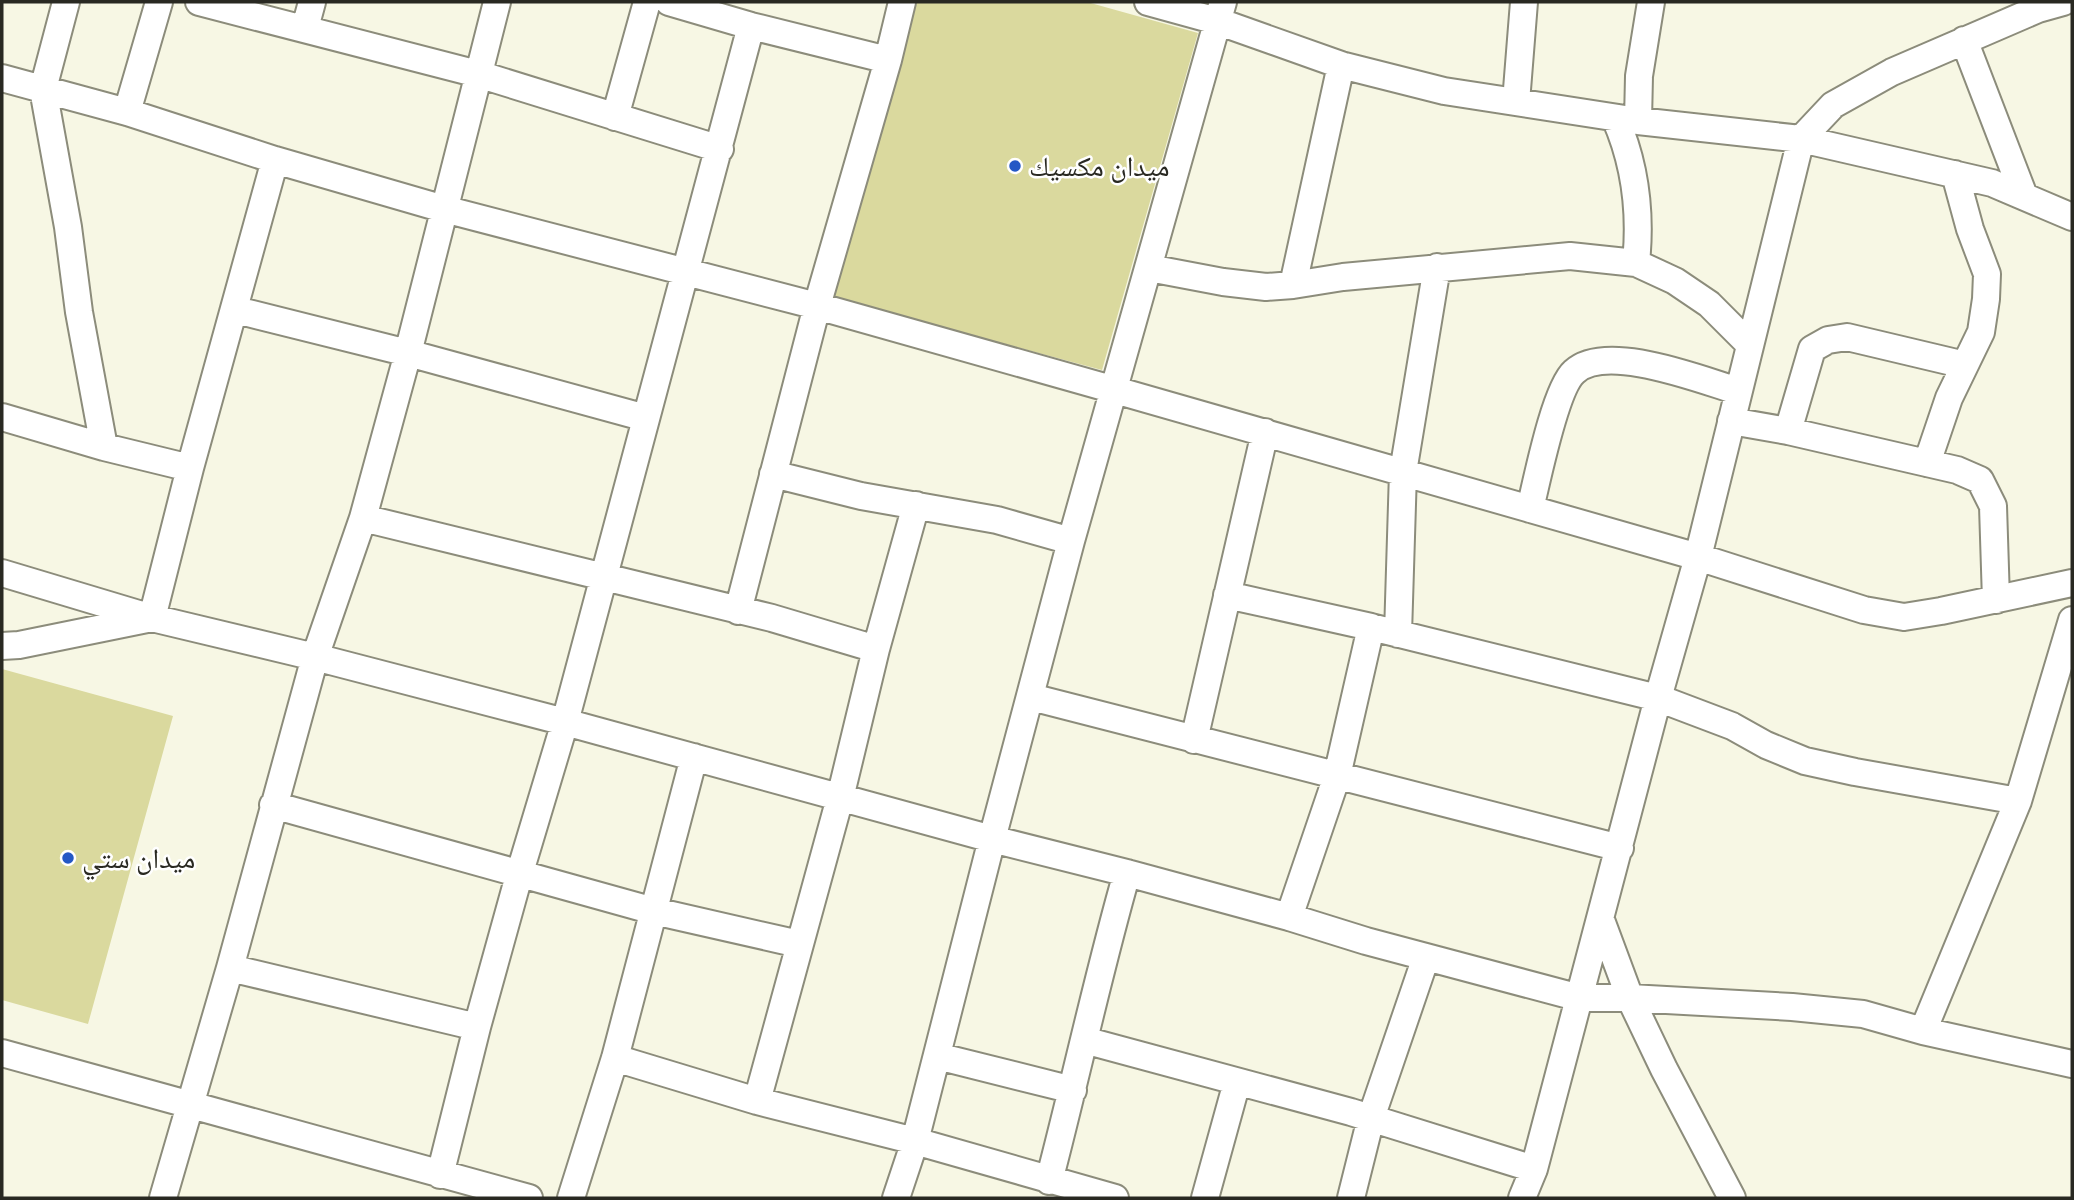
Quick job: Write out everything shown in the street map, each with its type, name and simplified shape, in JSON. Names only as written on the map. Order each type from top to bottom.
[{"type":"street","points":[[66,2],[43,89],[104,447]]},
{"type":"street","points":[[127,112],[159,2]]},
{"type":"street","points":[[199,2],[478,74],[720,149]]},
{"type":"street","points":[[305,28],[312,2]]},
{"type":"street","points":[[163,1198],[230,968],[315,657],[363,518],[497,2]]},
{"type":"street","points":[[615,117],[647,2]]},
{"type":"street","points":[[669,2],[888,61]]},
{"type":"street","points":[[737,611],[817,306],[888,61],[902,2]]},
{"type":"street","points":[[1148,2],[1220,11],[1341,65],[1444,91],[1626,120],[1801,139],[1992,183],[2072,217]]},
{"type":"street","points":[[1516,102],[1524,2]]},
{"type":"street","points":[[1636,262],[1639,229],[1625,141],[1626,120],[1639,76],[1651,2]]},
{"type":"street","points":[[1522,1198],[1534,1169],[1658,698],[1698,557],[1801,139],[1833,105],[1892,72],[1964,40],[2063,2]]},
{"type":"street","points":[[896,1198],[915,1141],[1071,541],[1220,11]]},
{"type":"street","points":[[440,1175],[477,1027],[565,722],[751,26]]},
{"type":"street","points":[[1964,40],[2024,196]]},
{"type":"street","points":[[1293,285],[1341,65]]},
{"type":"street","points":[[2,78],[127,112],[275,160],[444,208],[817,306],[1265,432],[1698,557],[1864,610],[1904,617],[2072,583]]},
{"type":"street","points":[[152,618],[190,468],[236,310],[275,160]]},
{"type":"street","points":[[1927,463],[1949,398],[1981,332],[1986,299],[1987,274],[1970,229],[1955,174]]},
{"type":"street","points":[[1149,268],[1266,287],[1437,267],[1570,256],[1636,262],[1675,281],[1709,304],[1750,345]]},
{"type":"street","points":[[1398,634],[1403,472],[1437,267]]},
{"type":"street","points":[[236,310],[408,353],[646,418]]},
{"type":"street","points":[[1788,431],[1812,349],[1828,340],[1847,337],[1965,365]]},
{"type":"street","points":[[1530,509],[1560,397],[1574,372],[1590,365],[1617,360],[1642,362],[1738,391]]},
{"type":"street","points":[[2,417],[104,447],[190,468]]},
{"type":"street","points":[[1731,421],[1788,431],[1957,470],[1980,480],[1993,506],[1996,600]]},
{"type":"street","points":[[1194,740],[1265,432]]},
{"type":"street","points":[[773,474],[861,496],[997,520],[1071,541]]},
{"type":"street","points":[[757,1101],[916,505]]},
{"type":"street","points":[[363,518],[820,631],[876,649]]},
{"type":"street","points":[[2,573],[152,618],[565,722],[1580,998],[1793,1006],[1863,1014],[1923,1031],[2072,1065]]},
{"type":"street","points":[[1227,595],[1371,627],[1658,698],[1732,726],[1766,745],[1805,761],[2018,801]]},
{"type":"street","points":[[2,646],[19,645],[152,618]]},
{"type":"street","points":[[1923,1031],[2018,801],[2066,669],[2072,620]]},
{"type":"street","points":[[1289,917],[1337,776],[1371,627]]},
{"type":"street","points":[[1031,698],[1620,848]]},
{"type":"street","points":[[571,1198],[615,1058],[694,757]]},
{"type":"street","points":[[273,805],[654,911],[799,944]]},
{"type":"street","points":[[1049,1181],[1105,948],[1127,873]]},
{"type":"street","points":[[1601,920],[1630,998],[1732,1198]]},
{"type":"street","points":[[1351,1198],[1371,1118],[1426,957]]},
{"type":"street","points":[[230,968],[477,1027]]},
{"type":"street","points":[[1084,1040],[1371,1118],[1534,1169]]},
{"type":"street","points":[[2,1053],[440,1175],[500,1195],[529,1198]]},
{"type":"street","points":[[937,1056],[1073,1090]]},
{"type":"street","points":[[615,1058],[757,1101],[915,1141],[1115,1198]]},
{"type":"street","points":[[1205,1198],[1237,1082]]},
{"type":"shaded area","name":"ميدان مكسيك","points":[[917,2],[1087,2],[1198,33],[1102,370],[833,298]]},
{"type":"shaded area","name":"ميدان ستي","points":[[2,669],[173,716],[88,1024],[2,1000]]},
{"type":"place","name":"ميدان مكسيك","points":[[1015,166]]},
{"type":"place","name":"ميدان ستي","points":[[68,858]]}]
